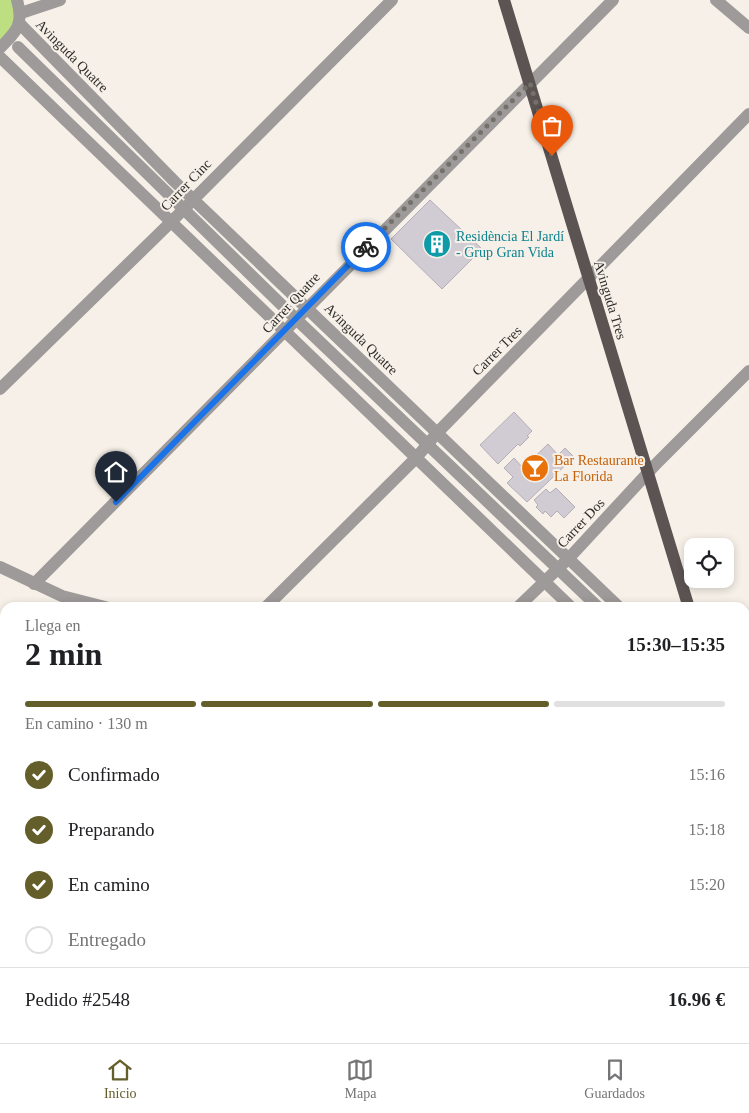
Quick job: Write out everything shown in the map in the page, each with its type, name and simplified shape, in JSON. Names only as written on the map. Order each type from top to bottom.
[{"type":"main road","name":"Avinguda Tres","points":[[504,0],[686,602]]},
{"type":"street","points":[[17,0],[20,19]]},
{"type":"street","points":[[0,48],[20,19],[60,0]]},
{"type":"street","name":"Carrer Cinc","points":[[0,389],[171,222],[392,0]]},
{"type":"street","name":"Carrer Quatre","points":[[34,584],[613,0]]},
{"type":"street","points":[[716,0],[749,28]]},
{"type":"street","name":"Avinguda Quatre","points":[[20,19],[188,204],[296,319],[594,602]]},
{"type":"street","name":"Avinguda Quatre","points":[[18,47],[188,204],[306,308],[614,602]]},
{"type":"street","points":[[0,57],[566,602]]},
{"type":"street","name":"Carrer Tres","points":[[270,602],[416,458],[438,433],[749,114]]},
{"type":"street","name":"Carrer Dos","points":[[523,602],[569,558],[648,473],[749,371]]},
{"type":"street","points":[[0,567],[64,602]]},
{"type":"green space","points":[[0,0],[17,0],[21,13],[0,48]]},
{"type":"building","name":"Residència El Jardí - Grup Gran Vida","points":[[430,200],[482,249],[442,289],[391,239]]},
{"type":"building","points":[[514,412],[532,431],[520,446],[518,444],[498,464],[480,445]]},
{"type":"building","points":[[548,444],[558,455],[565,448],[574,457],[527,502],[507,483],[513,477],[504,468],[514,458],[523,468]]},
{"type":"building","points":[[556,488],[575,507],[564,518],[557,511],[551,517],[545,511],[543,514],[536,507],[538,505],[534,500],[546,489],[550,493]]},
{"type":"way so far","points":[[366,247],[530,83],[552,156]]},
{"type":"place","name":"Residència El Jardí - Grup Gran Vida","points":[[437,244]]},
{"type":"place","name":"Bar Restaurante La Florida","points":[[535,468]]},
{"type":"route","points":[[116,502],[285,332],[366,247]]}]
